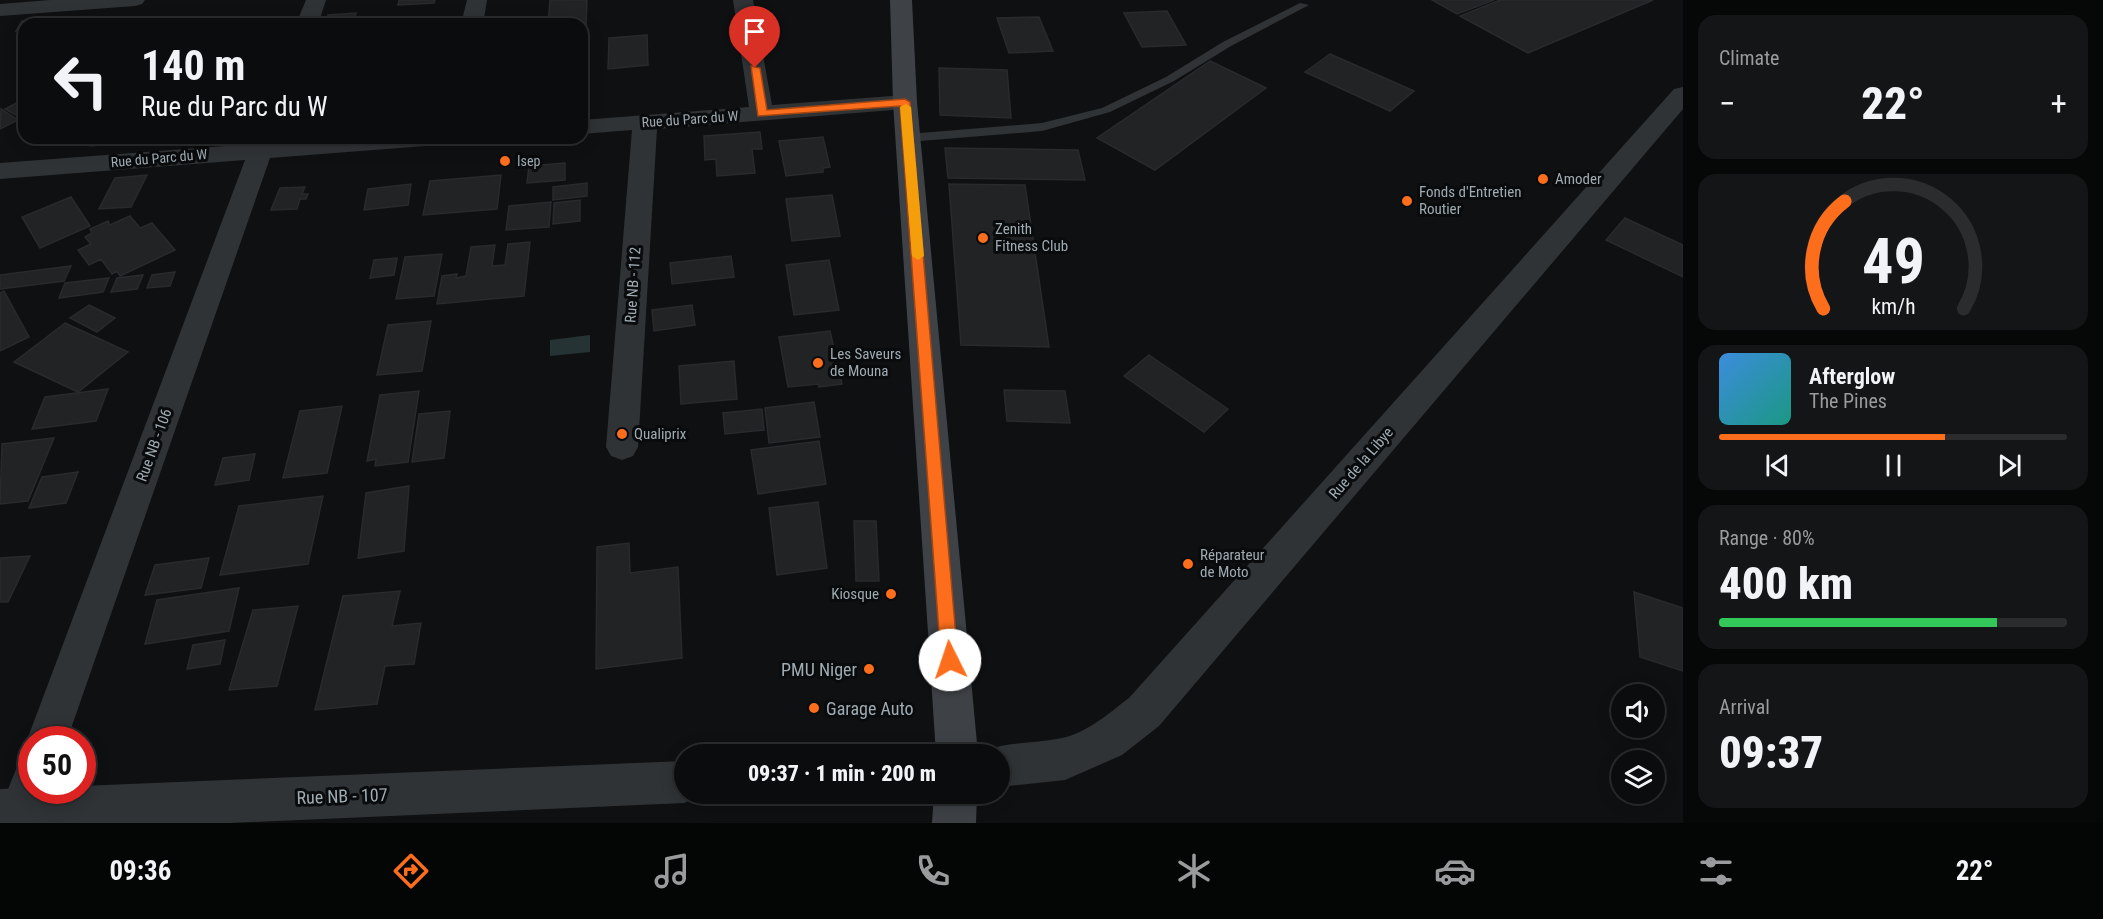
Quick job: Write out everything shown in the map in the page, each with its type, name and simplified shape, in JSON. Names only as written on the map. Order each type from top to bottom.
[{"type":"main road","points":[[901,0],[905,102],[956,744]]},
{"type":"main road","points":[[954,823],[955,804]]},
{"type":"street","points":[[0,10],[135,0]]},
{"type":"street","points":[[309,18],[316,0]]},
{"type":"street","points":[[473,18],[477,0]]},
{"type":"street","points":[[743,0],[762,114]]},
{"type":"street","name":"Rue de la Libye","points":[[1010,765],[1065,759],[1107,740],[1144,712],[1683,94]]},
{"type":"street","name":"Rue du Parc du W","points":[[588,127],[905,102]]},
{"type":"street","name":"Rue NB - 112","points":[[622,447],[645,122]]},
{"type":"street","name":"Rue du Parc du W","points":[[1,172],[263,144]]},
{"type":"street","name":"Rue NB - 106","points":[[52,726],[263,144]]},
{"type":"street","name":"Rue NB - 107","points":[[96,799],[674,782]]},
{"type":"lane","points":[[909,138],[1042,126],[1107,110],[1170,79],[1227,44],[1304,5]]},
{"type":"shaded area","points":[[590,335],[590,352],[550,356],[550,340]]},
{"type":"building","points":[[399,0],[435,0],[434,3],[398,5]]},
{"type":"building","points":[[550,0],[587,0],[586,18],[548,18]]},
{"type":"building","points":[[1432,0],[1494,0],[1457,14]]},
{"type":"building","points":[[1500,0],[1653,0],[1528,53],[1460,16]]},
{"type":"building","points":[[1167,11],[1186,45],[1142,47],[1124,13]]},
{"type":"building","points":[[356,13],[355,18],[327,18],[328,15]]},
{"type":"building","points":[[1039,17],[1053,51],[1009,53],[997,18]]},
{"type":"building","points":[[647,35],[648,65],[608,69],[609,38]]},
{"type":"building","points":[[1330,54],[1414,91],[1390,111],[1305,72]]},
{"type":"building","points":[[1210,61],[1266,88],[1155,170],[1097,138]]},
{"type":"building","points":[[939,68],[1007,70],[1011,118],[940,115]]},
{"type":"building","points":[[18,102],[18,116],[5,109]]},
{"type":"building","points":[[1,109],[18,120],[0,129]]},
{"type":"building","points":[[760,132],[762,149],[752,149],[755,173],[717,176],[716,159],[705,160],[704,136]]},
{"type":"building","points":[[823,137],[830,167],[823,168],[823,172],[786,176],[779,141]]},
{"type":"building","points":[[91,144],[118,144],[90,146]]},
{"type":"building","points":[[945,148],[1078,150],[1085,180],[948,178]]},
{"type":"building","points":[[565,163],[565,180],[527,183],[529,166]]},
{"type":"building","points":[[147,175],[131,207],[99,209],[115,178]]},
{"type":"building","points":[[501,175],[497,209],[423,215],[430,181]]},
{"type":"building","points":[[587,183],[587,196],[553,200],[553,187]]},
{"type":"building","points":[[411,184],[408,205],[364,210],[368,189]]},
{"type":"building","points":[[949,184],[1025,185],[1049,347],[961,345]]},
{"type":"building","points":[[305,187],[302,194],[308,194],[306,199],[300,199],[297,209],[271,210],[280,188]]},
{"type":"building","points":[[832,195],[840,236],[792,241],[786,199]]},
{"type":"building","points":[[71,197],[90,226],[40,248],[22,217]]},
{"type":"building","points":[[580,200],[580,221],[553,224],[554,203]]},
{"type":"building","points":[[551,202],[549,227],[506,230],[509,206]]},
{"type":"building","points":[[130,216],[140,228],[152,223],[175,250],[120,276],[117,271],[112,274],[101,259],[89,265],[78,250],[91,244],[85,237],[92,233],[90,229],[108,221],[110,225]]},
{"type":"building","points":[[1625,218],[1683,245],[1683,277],[1606,240]]},
{"type":"building","points":[[530,242],[524,296],[437,304],[442,276],[457,274],[456,278],[466,276],[471,247],[495,245],[492,266],[505,265],[508,244]]},
{"type":"building","points":[[442,254],[434,296],[396,299],[405,257]]},
{"type":"building","points":[[731,256],[734,277],[672,284],[670,263]]},
{"type":"building","points":[[397,258],[394,275],[370,278],[374,260]]},
{"type":"building","points":[[829,260],[839,310],[794,315],[786,265]]},
{"type":"building","points":[[71,266],[64,281],[0,289],[0,275]]},
{"type":"building","points":[[175,272],[170,286],[147,288],[152,275]]},
{"type":"building","points":[[143,275],[137,289],[111,292],[117,278]]},
{"type":"building","points":[[109,278],[103,292],[59,298],[65,283]]},
{"type":"building","points":[[4,291],[29,337],[0,351],[0,293]]},
{"type":"building","points":[[89,305],[115,318],[97,332],[70,318]]},
{"type":"building","points":[[692,305],[695,325],[654,331],[652,310]]},
{"type":"building","points":[[431,321],[422,371],[377,375],[388,325]]},
{"type":"building","points":[[65,323],[128,352],[78,392],[14,362]]},
{"type":"building","points":[[830,331],[842,384],[788,387],[779,337]]},
{"type":"building","points":[[1149,355],[1228,409],[1204,432],[1124,376]]},
{"type":"building","points":[[734,361],[737,399],[681,404],[679,366]]},
{"type":"building","points":[[108,389],[96,421],[32,429],[45,397]]},
{"type":"building","points":[[1004,390],[1065,391],[1070,423],[1007,421]]},
{"type":"building","points":[[419,391],[408,462],[375,466],[376,459],[367,461],[380,395]]},
{"type":"building","points":[[814,402],[820,437],[769,443],[765,408]]},
{"type":"building","points":[[342,406],[327,473],[283,478],[300,411]]},
{"type":"building","points":[[762,409],[764,430],[725,434],[723,413]]},
{"type":"building","points":[[450,411],[444,458],[412,462],[419,414]]},
{"type":"building","points":[[54,438],[28,501],[0,504],[2,444]]},
{"type":"building","points":[[819,441],[826,484],[758,494],[751,450]]},
{"type":"building","points":[[255,454],[249,480],[215,485],[223,458]]},
{"type":"building","points":[[78,472],[66,503],[29,508],[42,477]]},
{"type":"building","points":[[409,486],[404,551],[358,558],[366,493]]},
{"type":"building","points":[[323,496],[308,564],[220,575],[239,506]]},
{"type":"building","points":[[818,502],[827,568],[777,575],[769,508]]},
{"type":"building","points":[[854,521],[876,521],[879,581],[856,581]]},
{"type":"building","points":[[629,543],[630,573],[678,567],[682,658],[596,669],[597,547]]},
{"type":"building","points":[[30,556],[8,602],[0,602],[0,558]]},
{"type":"building","points":[[209,558],[201,588],[145,595],[155,565]]},
{"type":"building","points":[[239,588],[229,631],[145,644],[157,600]]},
{"type":"building","points":[[400,591],[392,626],[421,623],[414,664],[385,666],[377,704],[315,710],[343,596]]},
{"type":"building","points":[[1634,592],[1683,608],[1683,671],[1640,657]]},
{"type":"building","points":[[298,606],[277,686],[229,690],[253,610]]},
{"type":"building","points":[[225,640],[220,664],[187,669],[193,645]]},
{"type":"slow traffic","points":[[906,107],[918,256]]},
{"type":"place","name":"Isep","points":[[505,161]]},
{"type":"place","name":"Amoder","points":[[1543,179]]},
{"type":"place","name":"Fonds d'Entretien Routier","points":[[1407,201]]},
{"type":"place","name":"Zenith Fitness Club","points":[[983,238]]},
{"type":"place","name":"Les Saveurs de Mouna","points":[[818,363]]},
{"type":"place","name":"Qualiprix","points":[[622,434]]},
{"type":"place","name":"Réparateur de Moto","points":[[1188,564]]},
{"type":"place","name":"Kiosque","points":[[891,594]]},
{"type":"place","name":"PMU Niger","points":[[869,669]]},
{"type":"place","name":"Garage Auto","points":[[814,708]]},
{"type":"route","points":[[755,68],[762,114],[905,102],[950,660]]}]
